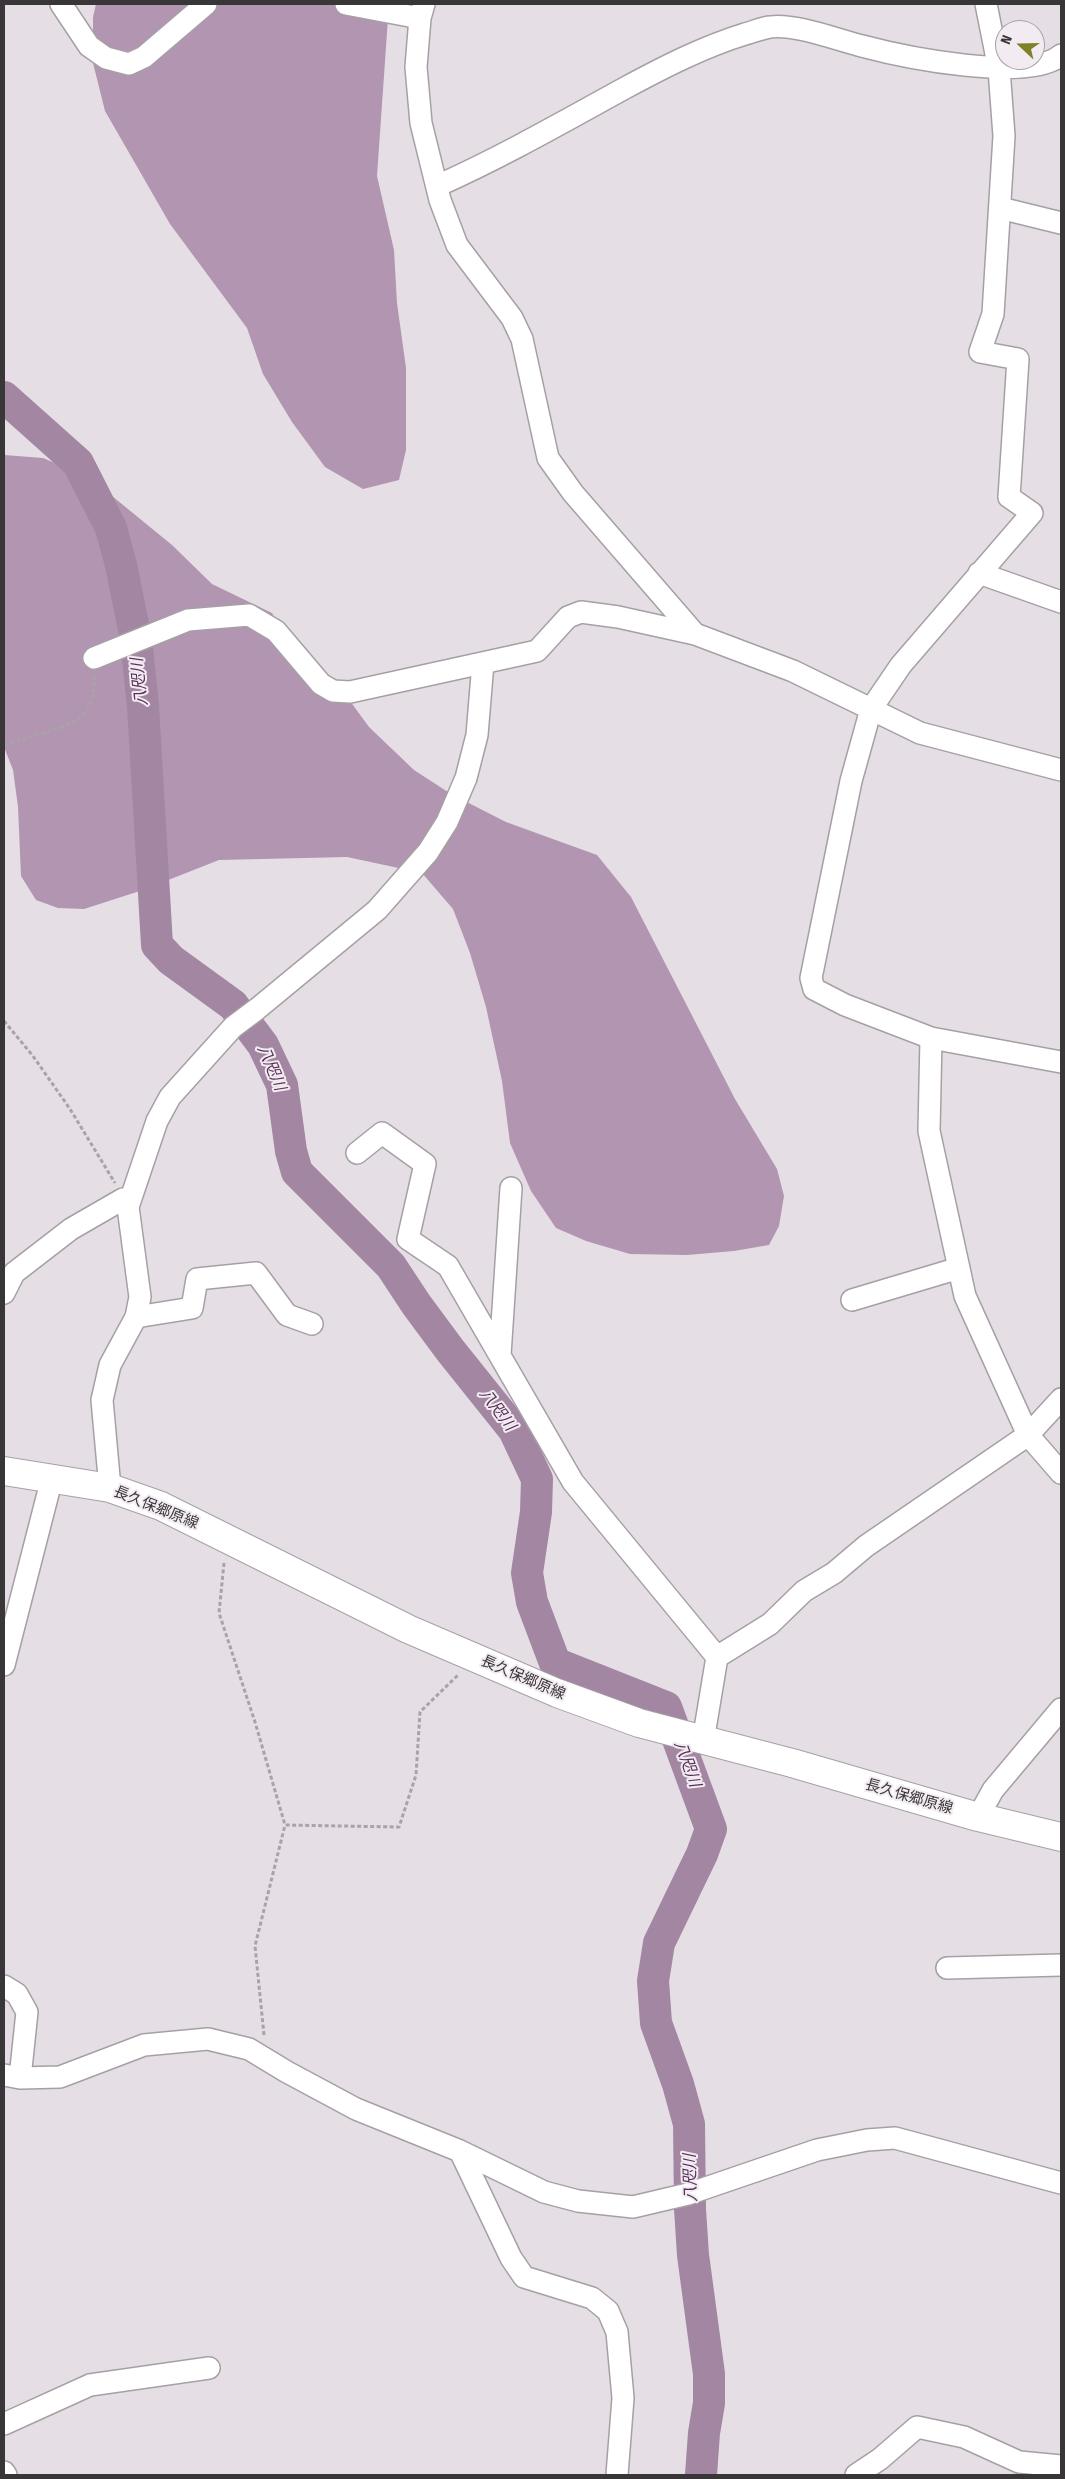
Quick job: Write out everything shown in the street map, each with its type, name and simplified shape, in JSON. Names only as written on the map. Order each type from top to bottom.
[{"type":"main road","name":"長久保郷原線","points":[[4,1471],[110,1488],[161,1506],[408,1629],[557,1693],[638,1723],[792,1763],[978,1817],[1061,1837]]},
{"type":"street","points":[[61,4],[89,46],[106,58],[129,64],[144,57],[206,4]]},
{"type":"street","points":[[346,4],[422,11],[416,67],[420,123],[437,186],[457,244],[512,318],[522,339],[548,458],[573,493],[694,634]]},
{"type":"street","points":[[986,4],[995,49]]},
{"type":"street","points":[[437,186],[479,168],[664,68],[718,43],[771,26],[803,30],[866,47],[925,59],[995,68]]},
{"type":"street","points":[[1045,63],[1054,62],[1061,55]]},
{"type":"street","points":[[999,70],[1004,136],[993,314],[980,352],[1018,359],[1009,497],[1032,513],[901,665],[871,709],[851,781],[811,978],[814,989],[845,1005],[931,1038],[1061,1062]]},
{"type":"street","points":[[1000,208],[1061,223]]},
{"type":"street","points":[[979,573],[1061,602]]},
{"type":"street","points":[[94,658],[188,620],[249,616],[276,631],[321,684],[333,691],[350,692],[537,651],[568,617],[581,612],[618,617],[694,634],[793,671],[920,733],[1061,770]]},
{"type":"street","points":[[110,1488],[102,1400],[110,1365],[136,1317],[140,1297],[128,1207],[142,1160],[157,1121],[170,1097],[232,1027],[258,1009],[377,910],[428,852],[447,822],[466,778],[477,735],[483,663]]},
{"type":"street","points":[[931,1038],[929,1131],[965,1296],[1022,1417],[1028,1435],[1061,1473]]},
{"type":"street","points":[[356,1154],[382,1133],[425,1164],[408,1239],[448,1266],[573,1482],[717,1657]]},
{"type":"street","points":[[500,1355],[511,1188]]},
{"type":"street","points":[[4,1294],[9,1265],[123,1198]]},
{"type":"street","points":[[852,1300],[959,1268]]},
{"type":"street","points":[[136,1317],[192,1308],[197,1279],[256,1273],[287,1315],[312,1324]]},
{"type":"street","points":[[703,1741],[717,1657],[770,1624],[804,1591],[1028,1435],[1061,1399]]},
{"type":"street","points":[[4,1665],[52,1478]]},
{"type":"street","points":[[978,1817],[993,1790],[1061,1709]]},
{"type":"street","points":[[947,1968],[1061,1965]]},
{"type":"street","points":[[4,1986],[17,1994],[26,2012],[12,2076],[60,2077],[144,2045],[208,2039],[250,2049],[356,2109],[460,2151],[544,2192],[578,2201],[633,2207],[688,2194],[817,2150],[876,2139],[895,2138],[1061,2183]]},
{"type":"street","points":[[460,2151],[511,2258],[524,2277],[592,2298],[608,2311],[617,2332],[623,2398],[618,2475]]},
{"type":"street","points":[[4,2424],[90,2385],[209,2368]]},
{"type":"street","points":[[856,2475],[880,2459],[917,2427],[964,2438],[1019,2462],[1061,2466]]},
{"type":"path","points":[[4,745],[74,722],[84,714],[92,699],[94,658]]},
{"type":"path","points":[[4,1021],[33,1056],[70,1109],[123,1198]]},
{"type":"path","points":[[227,1538],[219,1613],[255,1722],[285,1825],[255,1946],[266,2059]]},
{"type":"path","points":[[285,1825],[399,1828],[416,1775],[420,1712],[476,1658]]},
{"type":"shaded area","points":[[96,4],[389,4],[377,176],[394,250],[397,303],[406,368],[406,450],[399,480],[363,489],[325,467],[292,422],[263,374],[247,328],[170,224],[105,111],[93,63],[93,17]]},
{"type":"shaded area","points":[[4,455],[43,458],[90,478],[172,545],[212,584],[272,613],[291,650],[342,690],[369,727],[414,770],[451,794],[506,822],[597,855],[631,897],[735,1099],[777,1169],[784,1196],[779,1226],[769,1245],[734,1251],[687,1255],[630,1254],[586,1241],[556,1228],[531,1191],[510,1143],[502,1081],[486,1007],[470,953],[453,909],[422,873],[347,857],[219,860],[143,890],[84,909],[58,908],[36,900],[21,876],[18,807],[13,770],[4,747]]},
{"type":"waterway","name":"八咫川","points":[[4,397],[78,463],[111,528],[121,565],[136,639],[143,706],[157,945],[171,960],[233,1005],[263,1045],[282,1085],[291,1151],[297,1172],[391,1266],[450,1350],[514,1430],[537,1479],[536,1512],[527,1573],[532,1602],[555,1663],[666,1707],[711,1829],[702,1854],[659,1943],[653,1981],[656,2023],[678,2084],[689,2124],[690,2209],[693,2255],[709,2374],[709,2403],[704,2433],[701,2475]]}]
